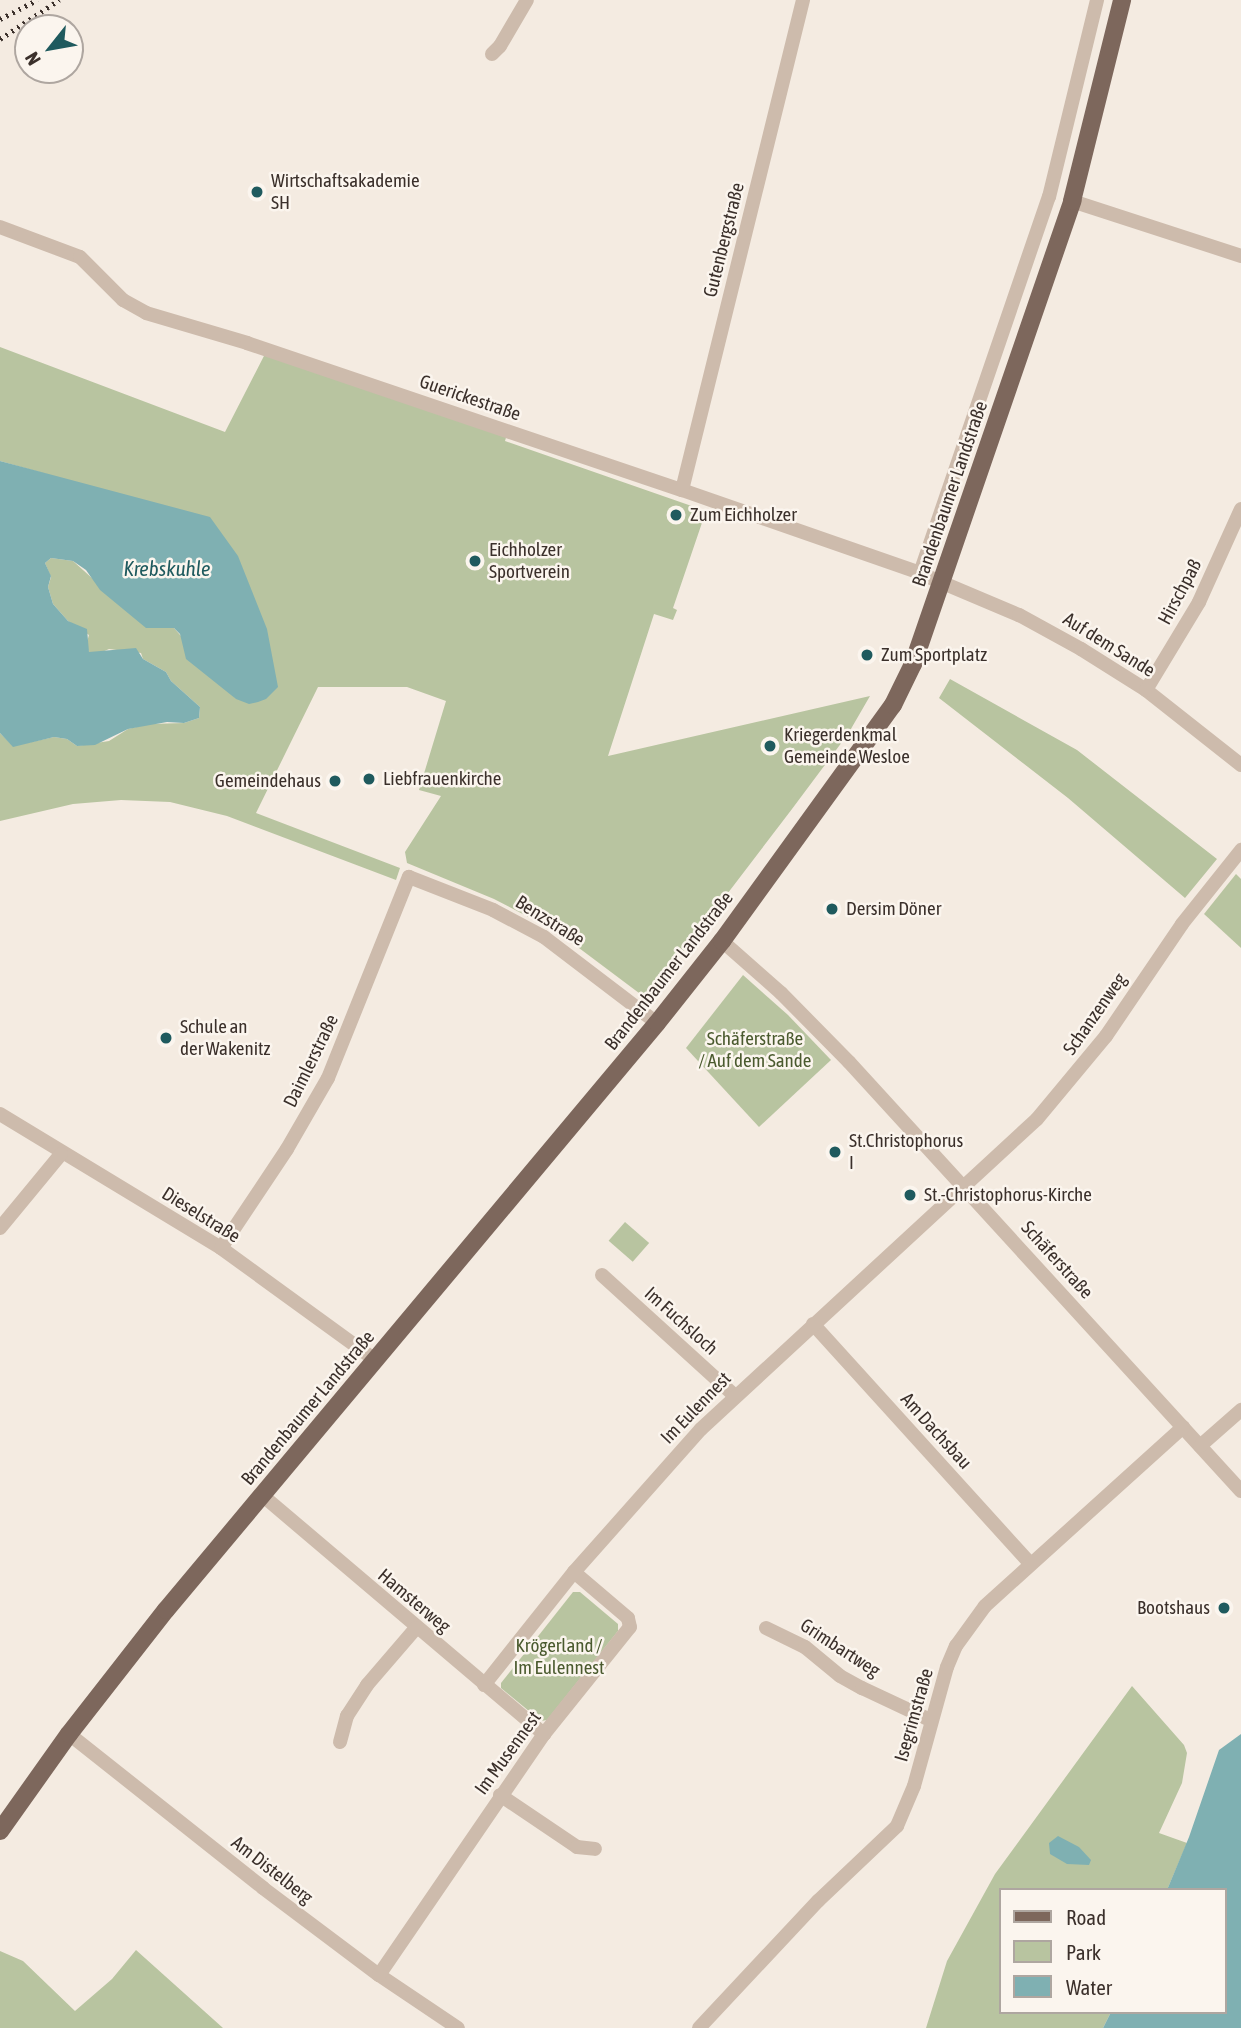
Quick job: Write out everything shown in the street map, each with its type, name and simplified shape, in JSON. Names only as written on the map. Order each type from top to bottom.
[{"type":"main road","name":"Brandenbaumer Landstraße","points":[[0,1832],[69,1734],[262,1495],[657,1023],[722,941],[893,705],[909,675],[1072,201],[1122,0]]},
{"type":"street","points":[[492,54],[500,46],[527,0]]},
{"type":"street","name":"Gutenbergstraße","points":[[682,490],[803,0]]},
{"type":"street","name":"Brandenbaumer Landstraße","points":[[920,573],[1049,197],[1097,0]]},
{"type":"street","points":[[1072,201],[1241,256]]},
{"type":"street","name":"Guerickestraße","points":[[0,227],[80,257],[123,300],[146,313],[247,343],[682,490],[942,582]]},
{"type":"street","name":"Hirschpaß","points":[[1146,690],[1199,602],[1241,509]]},
{"type":"street","name":"Auf dem Sande","points":[[942,582],[1029,620],[1146,690],[1241,765]]},
{"type":"street","name":"Schanzenweg","points":[[965,1187],[1037,1119],[1077,1074],[1182,924],[1241,850]]},
{"type":"street","name":"Benzstraße","points":[[410,877],[482,905],[544,937],[657,1023]]},
{"type":"street","name":"Daimlerstraße","points":[[221,1248],[287,1149],[328,1079],[410,877]]},
{"type":"street","name":"Schäferstraße","points":[[722,941],[811,1023],[965,1187],[1241,1491]]},
{"type":"street","name":"Dieselstraße","points":[[0,1114],[61,1154],[221,1248],[375,1360]]},
{"type":"street","points":[[0,1228],[61,1154]]},
{"type":"street","name":"Im Eulennest","points":[[484,1685],[643,1492],[734,1395],[965,1187]]},
{"type":"street","name":"Im Fuchsloch","points":[[603,1275],[734,1395]]},
{"type":"street","name":"Am Dachsbau","points":[[813,1324],[1030,1563]]},
{"type":"street","points":[[1200,1446],[1241,1410]]},
{"type":"street","name":"Isegrimstraße","points":[[699,2028],[818,1901],[897,1826],[914,1786],[930,1720],[947,1667],[962,1637],[985,1606],[1183,1427]]},
{"type":"street","name":"Hamsterweg","points":[[262,1495],[544,1734]]},
{"type":"street","name":"Im Musennest","points":[[379,1975],[500,1795],[631,1622],[574,1573]]},
{"type":"street","points":[[340,1742],[347,1716],[366,1685],[416,1628]]},
{"type":"street","name":"Grimbartweg","points":[[766,1629],[805,1647],[840,1676],[930,1720]]},
{"type":"street","name":"Am Distelberg","points":[[69,1734],[379,1975],[458,2028]]},
{"type":"street","points":[[500,1795],[577,1847],[595,1849]]},
{"type":"green space","points":[[0,347],[225,432],[267,350],[508,431],[505,441],[706,511],[673,608],[677,610],[673,620],[654,614],[608,756],[870,696],[848,734],[647,999],[559,933],[494,899],[407,863],[405,852],[441,796],[419,790],[446,701],[407,687],[318,687],[256,813],[400,868],[396,880],[227,816],[170,802],[121,800],[73,804],[0,821],[0,733],[13,746],[54,737],[67,739],[77,746],[109,741],[128,729],[149,724],[184,723],[199,718],[200,707],[171,681],[166,672],[143,659],[141,653],[109,649],[100,653],[89,652],[86,645],[89,635],[68,621],[53,604],[48,587],[51,577],[45,563],[51,558],[73,561],[93,579],[174,628],[236,699],[99,489],[0,461]]},
{"type":"green space","points":[[950,679],[1077,750],[1217,859],[1185,898],[1068,798],[939,698]]},
{"type":"green space","points":[[1236,874],[1241,879],[1241,948],[1204,914]]},
{"type":"green space","name":"Schäferstraße / Auf dem Sande","points":[[743,975],[788,1015],[831,1060],[759,1127],[686,1048]]},
{"type":"green space","points":[[625,1222],[649,1243],[633,1262],[609,1241]]},
{"type":"green space","name":"Krögerland / Im Eulennest","points":[[573,1592],[580,1592],[618,1624],[618,1631],[547,1720],[541,1721],[501,1688],[501,1683]]},
{"type":"green space","points":[[1132,1686],[1184,1745],[1187,1753],[1182,1783],[1159,1833],[1187,1843],[1168,1888],[1000,1888],[1000,2014],[1110,2014],[1103,2028],[926,2028],[947,1961],[995,1874]]},
{"type":"green space","points":[[136,1950],[223,2028],[0,2028],[0,1951],[23,1961],[75,2011],[112,1979]]},
{"type":"water","name":"Krebskuhle","points":[[0,461],[210,517],[238,556],[267,629],[278,687],[266,699],[258,702],[249,704],[236,699],[186,659],[180,634],[174,628],[146,628],[100,590],[86,570],[73,561],[51,558],[45,563],[51,576],[48,587],[53,604],[68,621],[87,629],[89,652],[136,648],[143,659],[166,672],[171,681],[200,707],[199,718],[184,723],[167,722],[128,729],[95,745],[77,746],[67,739],[54,737],[13,747],[0,733]]},
{"type":"water","points":[[1241,1734],[1241,2028],[1103,2028],[1110,2014],[1227,2014],[1227,1888],[1168,1888],[1189,1837],[1219,1750]]},
{"type":"water","points":[[1058,1836],[1079,1847],[1091,1860],[1089,1865],[1067,1864],[1050,1854],[1049,1843]]},
{"type":"railway","points":[[0,19],[37,0]]},
{"type":"railway","points":[[0,39],[59,0]]},
{"type":"place","name":"Wirtschaftsakademie SH","points":[[257,192]]},
{"type":"place","name":"Zum Eichholzer","points":[[676,515]]},
{"type":"place","name":"Eichholzer Sportverein","points":[[475,561]]},
{"type":"place","name":"Zum Sportplatz","points":[[867,655]]},
{"type":"place","name":"Kriegerdenkmal Gemeinde Wesloe","points":[[770,746]]},
{"type":"place","name":"Liebfrauenkirche","points":[[369,779]]},
{"type":"place","name":"Gemeindehaus","points":[[335,781]]},
{"type":"place","name":"Dersim Döner","points":[[832,909]]},
{"type":"place","name":"Schule an der Wakenitz","points":[[166,1038]]},
{"type":"place","name":"St.Christophorus I","points":[[835,1152]]},
{"type":"place","name":"St.-Christophorus-Kirche","points":[[910,1195]]},
{"type":"place","name":"Bootshaus","points":[[1224,1608]]}]
